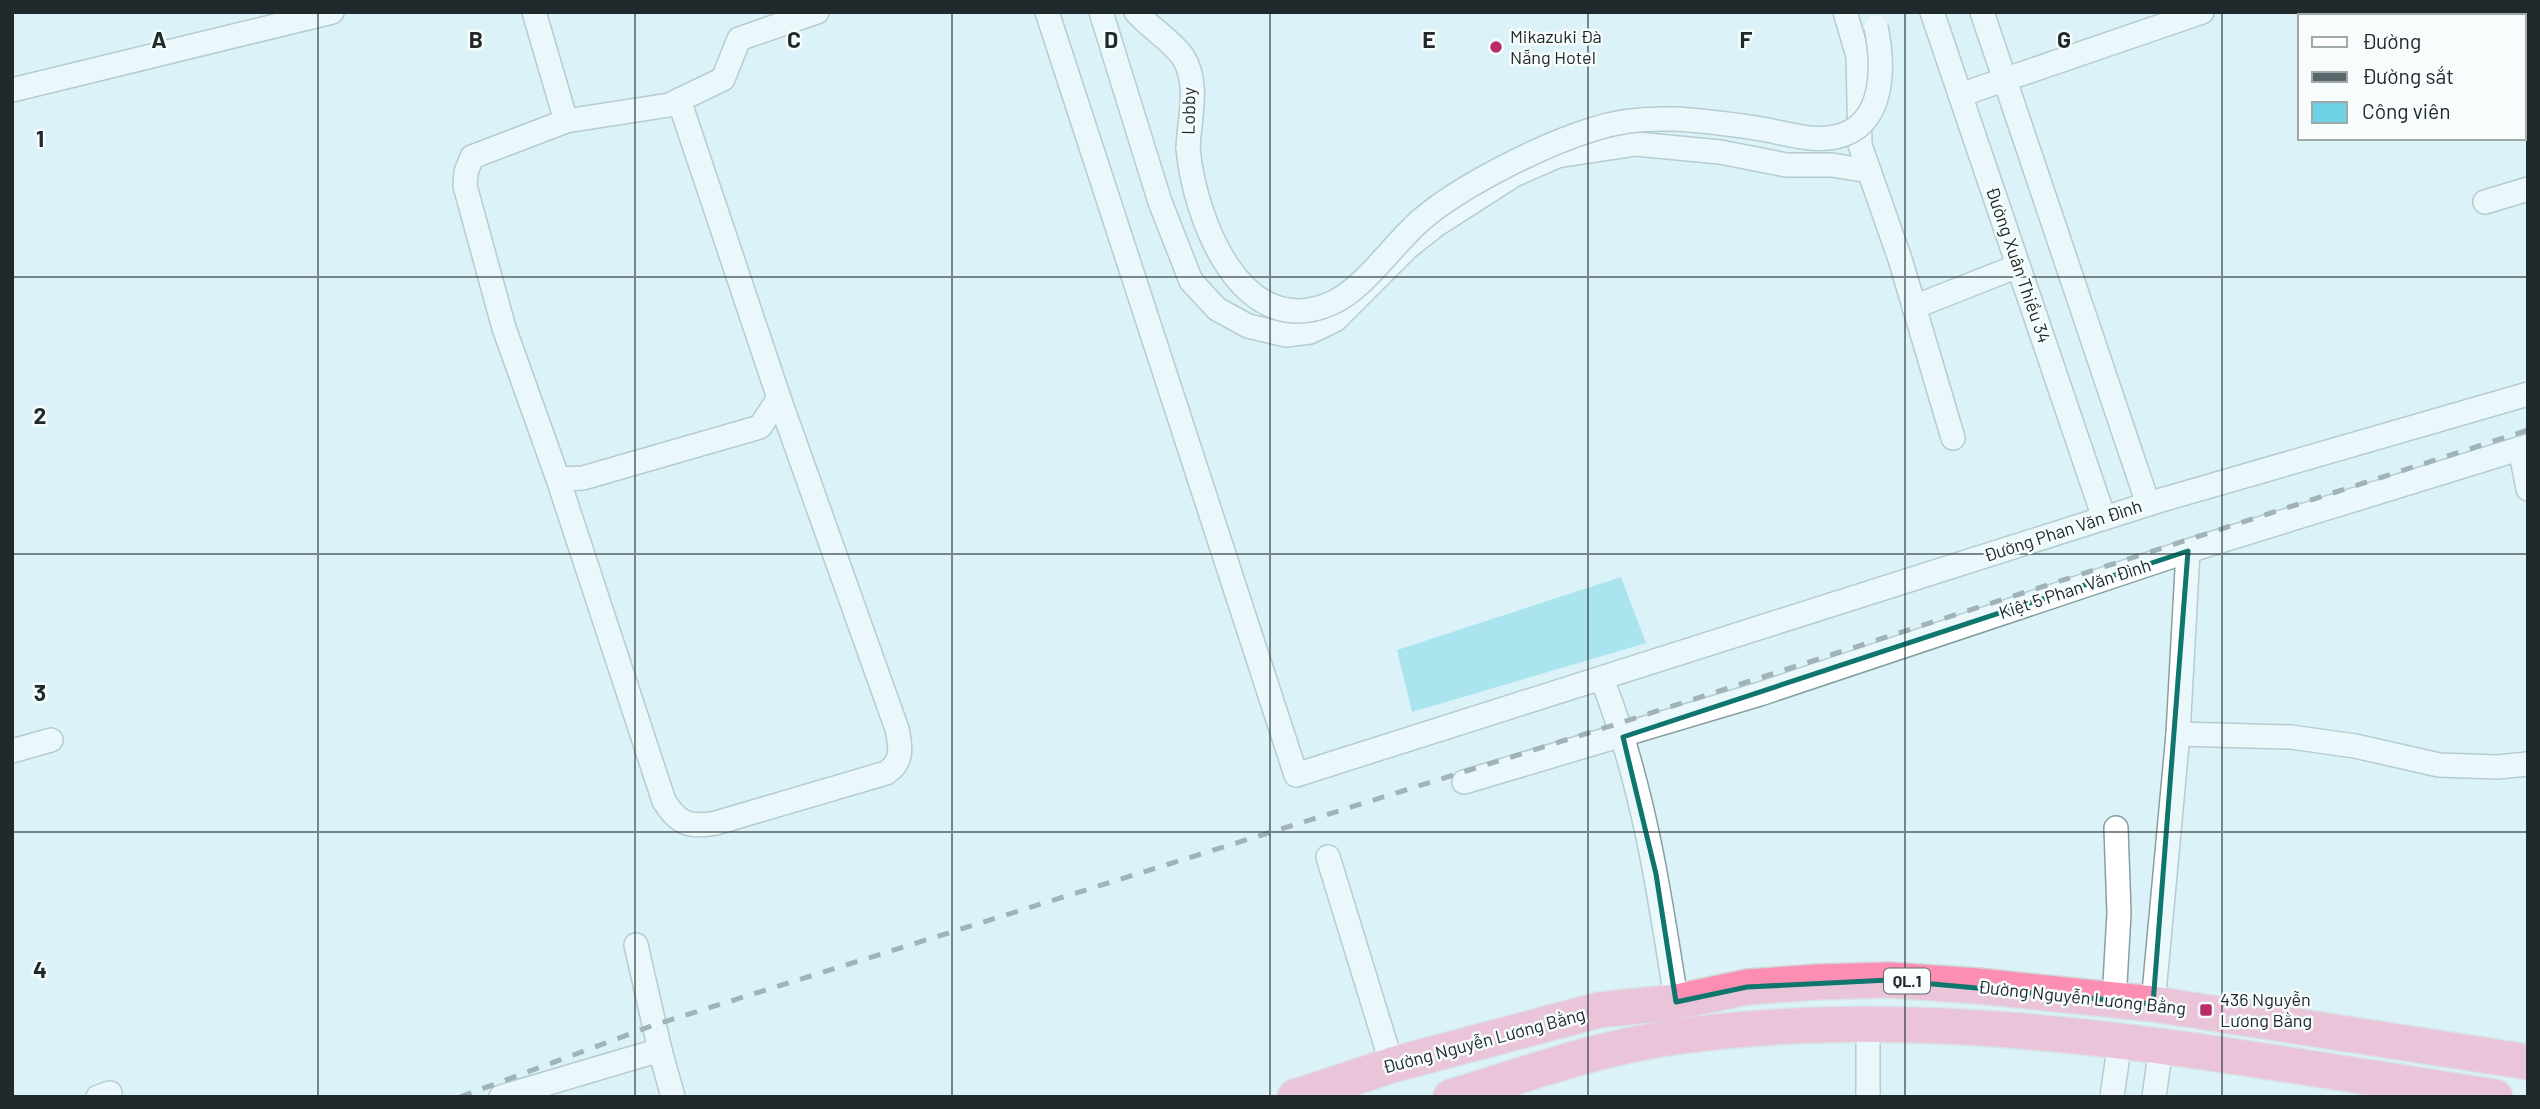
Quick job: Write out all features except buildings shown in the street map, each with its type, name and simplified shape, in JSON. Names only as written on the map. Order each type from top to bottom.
[{"type":"highway","name":"Đường Nguyễn Lương Bằng","points":[[1295,1097],[1392,1065],[1599,1010],[1676,1002],[1747,987],[1889,980],[2153,1004],[2528,1062]]},
{"type":"highway","points":[[1451,1097],[1610,1049],[1681,1036],[1803,1026],[1868,1025],[1944,1025],[2120,1041],[2495,1097]]},
{"type":"street","points":[[12,90],[332,12]]},
{"type":"street","points":[[534,12],[566,121]]},
{"type":"street","points":[[679,100],[779,398],[897,729],[900,759],[894,768],[886,773],[716,823],[690,826],[680,822],[664,801],[558,479],[504,328],[465,186],[466,172],[472,157],[566,121],[669,105],[679,100],[723,79],[739,39],[817,12]]},
{"type":"street","name":"Đường Phan Văn Đình","points":[[1047,12],[1296,775],[2148,504],[2528,394]]},
{"type":"street","points":[[1101,12],[1160,202],[1191,281],[1217,309],[1248,326],[1286,335],[1310,332],[1335,320],[1407,248],[1436,226],[1514,175],[1557,156],[1636,144],[1720,152],[1786,165],[1832,164],[1869,171]]},
{"type":"street","name":"Lobby","points":[[1136,12],[1182,56],[1188,70],[1193,94],[1188,148],[1197,200],[1218,249],[1236,277],[1261,303],[1285,309],[1309,309],[1334,302],[1351,290],[1422,218],[1458,194],[1546,148],[1594,128],[1643,119],[1706,122],[1806,137],[1835,138],[1855,129],[1873,107],[1882,83],[1882,54],[1874,20]]},
{"type":"street","points":[[1845,12],[1858,56],[1860,145],[1914,307],[1953,438]]},
{"type":"street","name":"Đường Xuân Thiều 34","points":[[1932,12],[2104,518]]},
{"type":"street","points":[[1982,12],[2148,504]]},
{"type":"street","points":[[1960,96],[2151,21],[2202,12]]},
{"type":"street","points":[[2485,202],[2528,189]]},
{"type":"street","points":[[1914,307],[2018,265]]},
{"type":"street","points":[[558,479],[583,478],[760,427],[779,398]]},
{"type":"street","points":[[2524,447],[2528,489]]},
{"type":"street","name":"Kiệt 5 Phan Văn Đình","points":[[1464,782],[1623,737],[2188,551],[2524,447]]},
{"type":"street","points":[[2153,1004],[2178,734],[2188,551]]},
{"type":"street","points":[[1602,679],[1623,737],[1656,874],[1681,1036]]},
{"type":"street","points":[[2178,734],[2291,737],[2355,746],[2439,765],[2497,767],[2528,764]]},
{"type":"street","points":[[12,751],[51,740]]},
{"type":"street","points":[[2114,1001],[2119,913],[2116,828]]},
{"type":"street","points":[[1328,858],[1392,1065]]},
{"type":"street","points":[[636,945],[673,1097]]},
{"type":"street","points":[[1868,1025],[1868,1097]]},
{"type":"street","points":[[2112,1097],[2120,1041]]},
{"type":"street","points":[[2154,1097],[2161,1047]]},
{"type":"street","points":[[501,1097],[660,1050]]},
{"type":"highlighted area","points":[[2188,551],[2153,1004],[1889,980],[1747,987],[1676,1002],[1656,874],[1623,737]]},
{"type":"green space","points":[[1621,577],[1646,643],[1412,712],[1397,650]]},
{"type":"railway","points":[[460,1097],[654,1025],[1620,723],[2528,430]]},
{"type":"place","name":"Mikazuki Đà Nẵng Hotel","points":[[1496,47]]},
{"type":"place","name":"436 Nguyễn Lương Bằng","points":[[2206,1010]]}]
